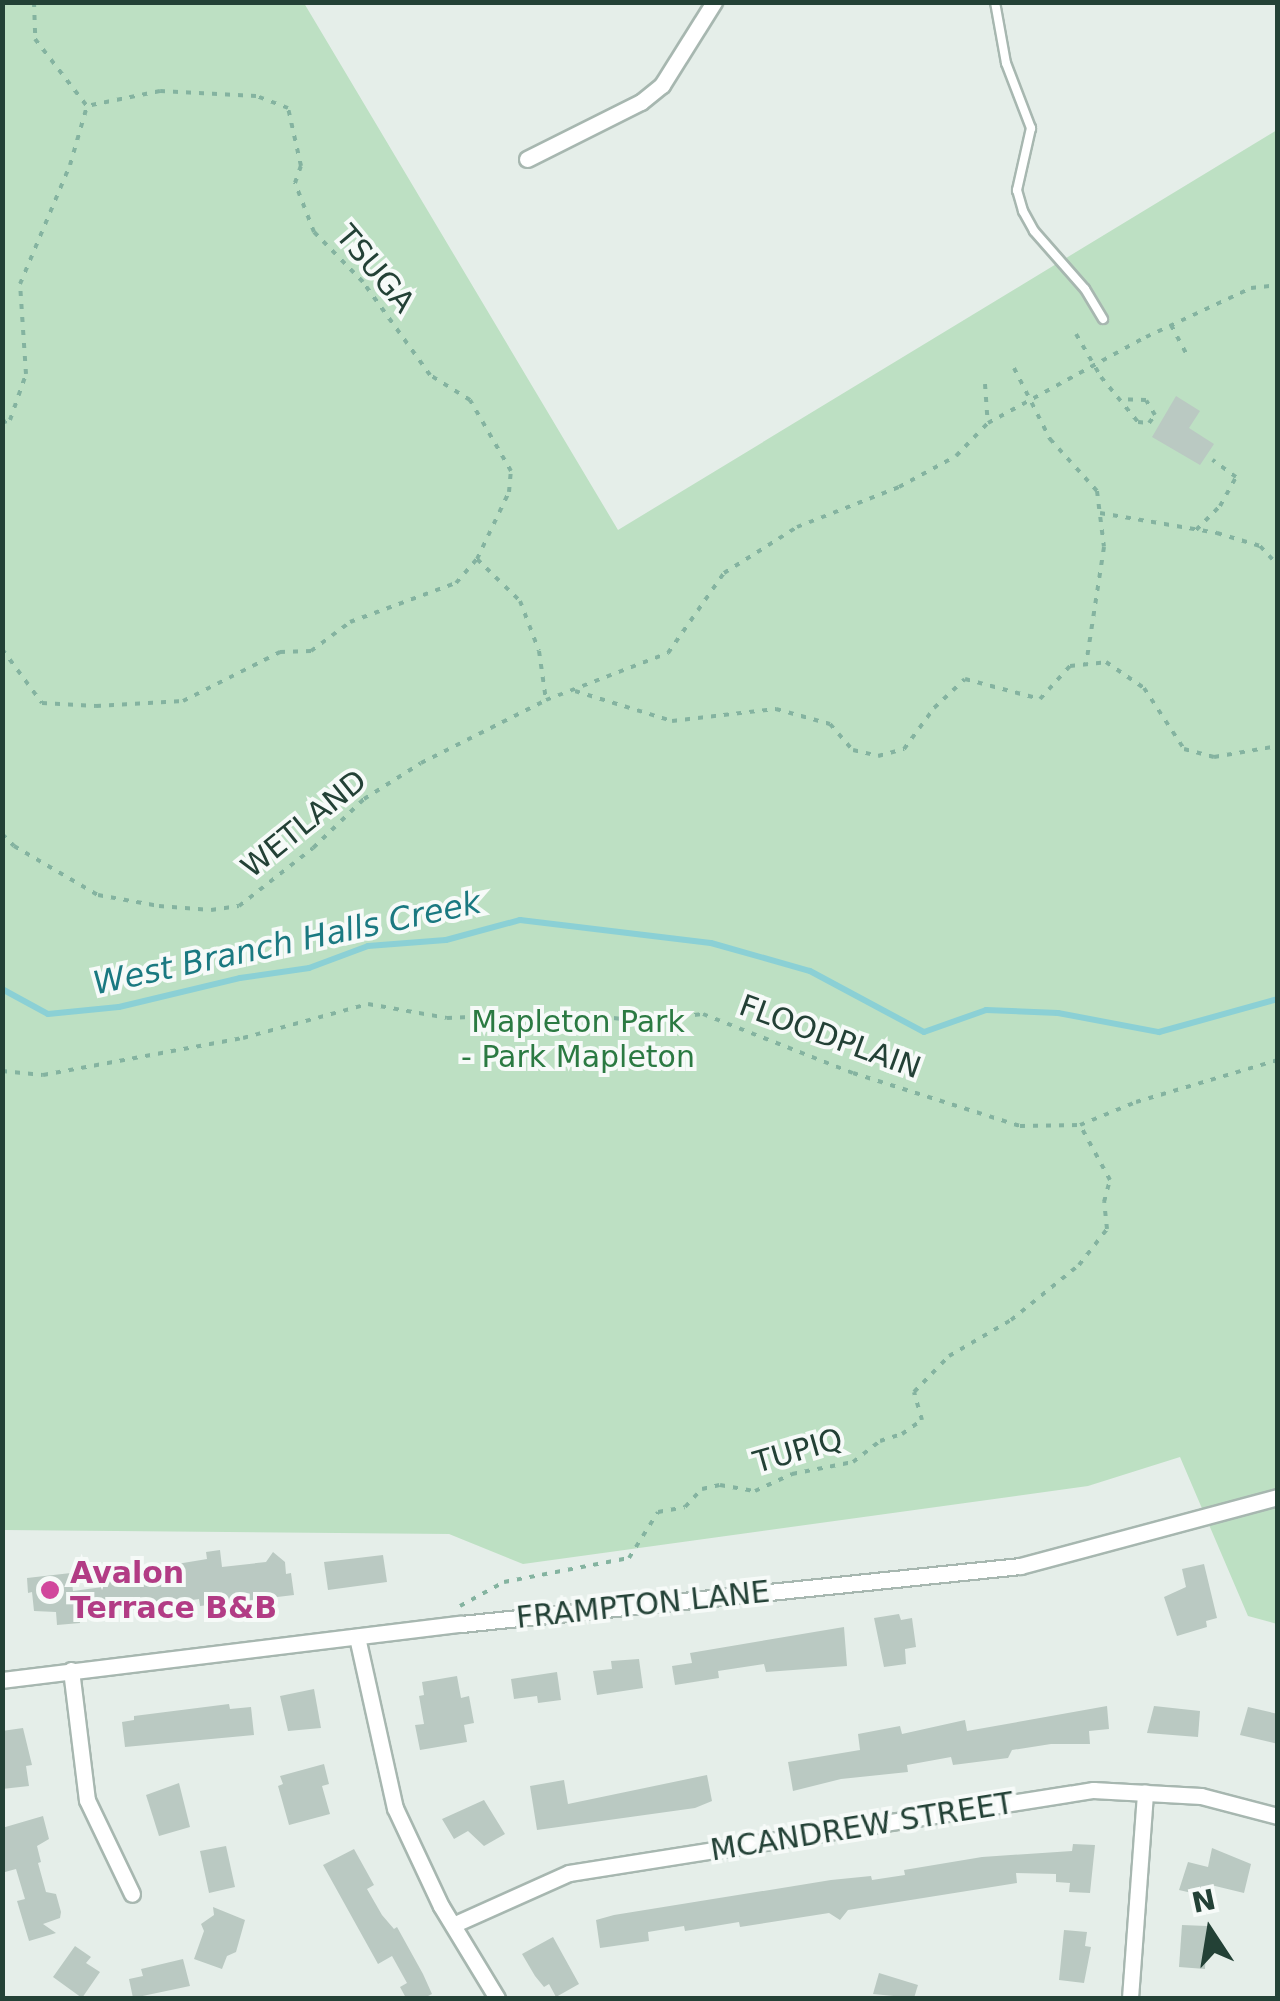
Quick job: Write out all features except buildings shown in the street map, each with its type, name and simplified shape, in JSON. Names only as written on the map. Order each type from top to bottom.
[{"type":"street","points":[[527,159],[641,102],[662,85],[714,2]]},
{"type":"street","name":"FRAMPTON LANE","points":[[2,1680],[461,1624],[1020,1566],[1278,1497]]},
{"type":"street","points":[[357,1638],[395,1808],[497,1998]]},
{"type":"street","points":[[71,1670],[87,1800],[132,1894]]},
{"type":"street","name":"MCANDREW STREET","points":[[454,1924],[569,1873],[1093,1790],[1201,1796],[1278,1816]]},
{"type":"street","points":[[1130,1998],[1145,1793]]},
{"type":"lane","points":[[995,2],[1006,63],[1032,128],[1017,190],[1022,210],[1034,231],[1085,288],[1103,319]]},
{"type":"path","points":[[2,423],[10,420],[26,374],[20,284],[70,164],[87,106],[35,39],[34,2]]},
{"type":"path","name":"TSUGA","points":[[2,648],[42,703],[96,706],[183,701],[280,652],[311,651],[350,622],[456,583],[477,560],[508,492],[511,472],[470,400],[430,375],[363,282],[314,232],[295,183],[301,166],[288,108],[256,96],[160,91],[87,106]]},
{"type":"path","name":"WETLAND","points":[[2,834],[14,846],[98,894],[159,906],[211,910],[239,906],[313,848],[364,799],[421,764],[546,700],[668,653],[724,573],[796,526],[899,487],[956,456],[988,423],[1171,325],[1251,288],[1278,285]]},
{"type":"path","points":[[1171,325],[1190,360]]},
{"type":"path","points":[[1076,334],[1095,366],[1142,424],[1155,415],[1146,400],[1123,399]]},
{"type":"path","points":[[1014,368],[1050,439],[1097,491],[1104,547],[1086,664]]},
{"type":"path","points":[[984,384],[988,423]]},
{"type":"path","points":[[1196,530],[1220,506],[1236,478],[1213,460]]},
{"type":"path","points":[[1100,513],[1260,546],[1278,564]]},
{"type":"path","points":[[477,560],[520,600],[539,651],[546,700]]},
{"type":"path","points":[[575,691],[672,720],[776,709],[830,724],[853,750],[878,756],[904,748],[934,708],[965,679],[1040,699],[1070,666],[1106,662],[1144,688],[1184,749],[1214,757],[1278,746]]},
{"type":"path","name":"FLOODPLAIN","points":[[2,1070],[42,1075],[243,1038],[368,1004],[448,1018],[562,1013],[643,1020],[704,1014],[853,1072],[1020,1126],[1080,1125],[1136,1102],[1278,1060]]},
{"type":"path","name":"TUPIQ","points":[[461,1624],[460,1606],[504,1582],[629,1558],[658,1512],[685,1507],[702,1488],[720,1485],[755,1491],[792,1474],[853,1462],[880,1441],[902,1434],[922,1420],[914,1392],[948,1356],[1010,1320],[1079,1265],[1107,1229],[1104,1202],[1110,1180],[1080,1125]]},
{"type":"green space","name":"Mapleton Park - Park Mapleton","points":[[3,3],[304,3],[618,530],[1277,130],[1277,1624],[1248,1616],[1180,1457],[1088,1486],[523,1564],[449,1534],[3,1530]]},
{"type":"waterway","name":"West Branch Halls Creek","points":[[2,989],[48,1014],[119,1007],[240,978],[309,968],[368,946],[446,940],[520,920],[711,943],[810,971],[924,1032],[986,1010],[1058,1013],[1159,1032],[1278,999]]},
{"type":"place","name":"Avalon Terrace B&B","points":[[50,1590]]}]
